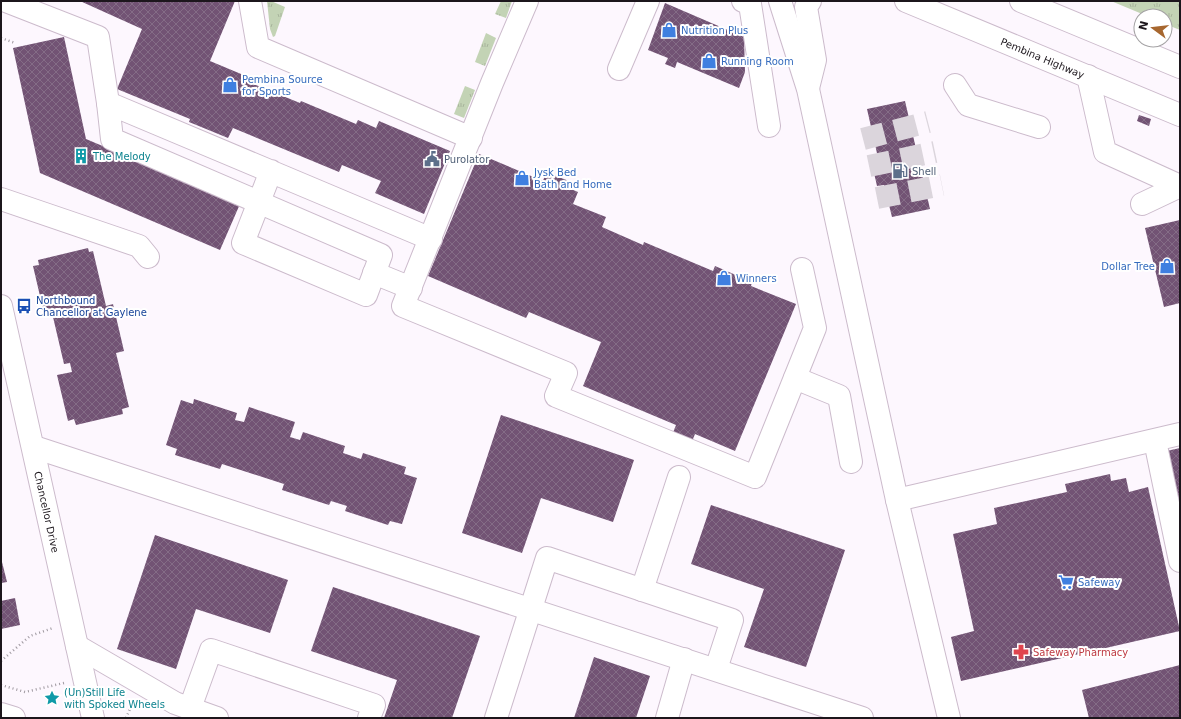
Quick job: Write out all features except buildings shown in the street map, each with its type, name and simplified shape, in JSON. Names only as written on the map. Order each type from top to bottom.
[{"type":"main road","points":[[6,1],[98,37],[112,139],[259,201],[381,256],[366,295],[243,243],[259,201],[271,171]]},
{"type":"main road","points":[[250,1],[258,47],[471,138]]},
{"type":"main road","points":[[528,1],[492,83],[404,306],[566,373],[556,396],[755,477],[816,328],[802,269]]},
{"type":"main road","points":[[619,69],[648,1]]},
{"type":"main road","points":[[742,1],[750,4],[770,126]]},
{"type":"main road","points":[[780,1],[808,89],[898,500],[950,718]]},
{"type":"main road","points":[[808,89],[815,60],[806,7],[810,1]]},
{"type":"main road","name":"Pembina Highway","points":[[906,1],[1180,115]]},
{"type":"main road","points":[[1021,1],[1180,67]]},
{"type":"main road","points":[[1088,76],[1105,152],[1180,186]]},
{"type":"main road","points":[[955,85],[968,105],[1039,127]]},
{"type":"main road","points":[[108,103],[431,239]]},
{"type":"main road","points":[[1142,204],[1180,186]]},
{"type":"main road","points":[[1,199],[139,246],[148,257]]},
{"type":"main road","points":[[374,273],[411,288]]},
{"type":"main road","name":"Chancellor Drive","points":[[1,306],[34,447],[93,718]]},
{"type":"main road","points":[[795,378],[839,396],[851,462]]},
{"type":"main road","points":[[898,500],[1180,434]]},
{"type":"main road","points":[[1155,441],[1180,562]]},
{"type":"main road","points":[[34,447],[684,659],[834,714],[862,718]]},
{"type":"main road","points":[[642,590],[678,477]]},
{"type":"main road","points":[[496,718],[529,609],[547,558],[732,620],[716,670]]},
{"type":"main road","points":[[77,646],[175,703],[217,718]]},
{"type":"main road","points":[[190,708],[210,650],[374,705],[369,718]]},
{"type":"main road","points":[[667,718],[684,659]]},
{"type":"main road","points":[[1,714],[14,718]]},
{"type":"path","points":[[1,38],[15,43]]},
{"type":"path","points":[[1,661],[30,636],[53,627]]},
{"type":"path","points":[[1,685],[25,692],[65,683]]},
{"type":"green space","points":[[267,1],[271,1],[285,7],[275,36],[273,37],[270,29]]},
{"type":"green space","points":[[501,1],[512,1],[506,18],[495,14]]},
{"type":"green space","points":[[1111,1],[1180,1],[1180,30],[1173,27],[1173,8],[1133,8],[1133,10]]},
{"type":"green space","points":[[486,33],[496,38],[485,66],[475,62]]},
{"type":"green space","points":[[465,86],[475,90],[464,118],[454,114]]},
{"type":"tunnel","points":[[863,139],[928,122]]},
{"type":"tunnel","points":[[869,166],[935,152]]},
{"type":"tunnel","points":[[877,198],[942,185]]},
{"type":"place","name":"Nutrition Plus","points":[[669,30]]},
{"type":"place","name":"Running Room","points":[[709,61]]},
{"type":"place","name":"Pembina Source for Sports","points":[[230,85]]},
{"type":"place","name":"The Melody","points":[[81,156]]},
{"type":"place","name":"Purolator","points":[[432,159]]},
{"type":"place","name":"Shell","points":[[900,171]]},
{"type":"place","name":"Jysk Bed Bath and Home","points":[[522,178]]},
{"type":"place","name":"Dollar Tree","points":[[1167,266]]},
{"type":"place","name":"Winners","points":[[724,278]]},
{"type":"place","name":"Northbound Chancellor at Gaylene","points":[[24,306]]},
{"type":"place","name":"Safeway","points":[[1066,582]]},
{"type":"place","name":"Safeway Pharmacy","points":[[1021,652]]},
{"type":"place","name":"(Un)Still Life with Spoked Wheels","points":[[52,698]]}]
